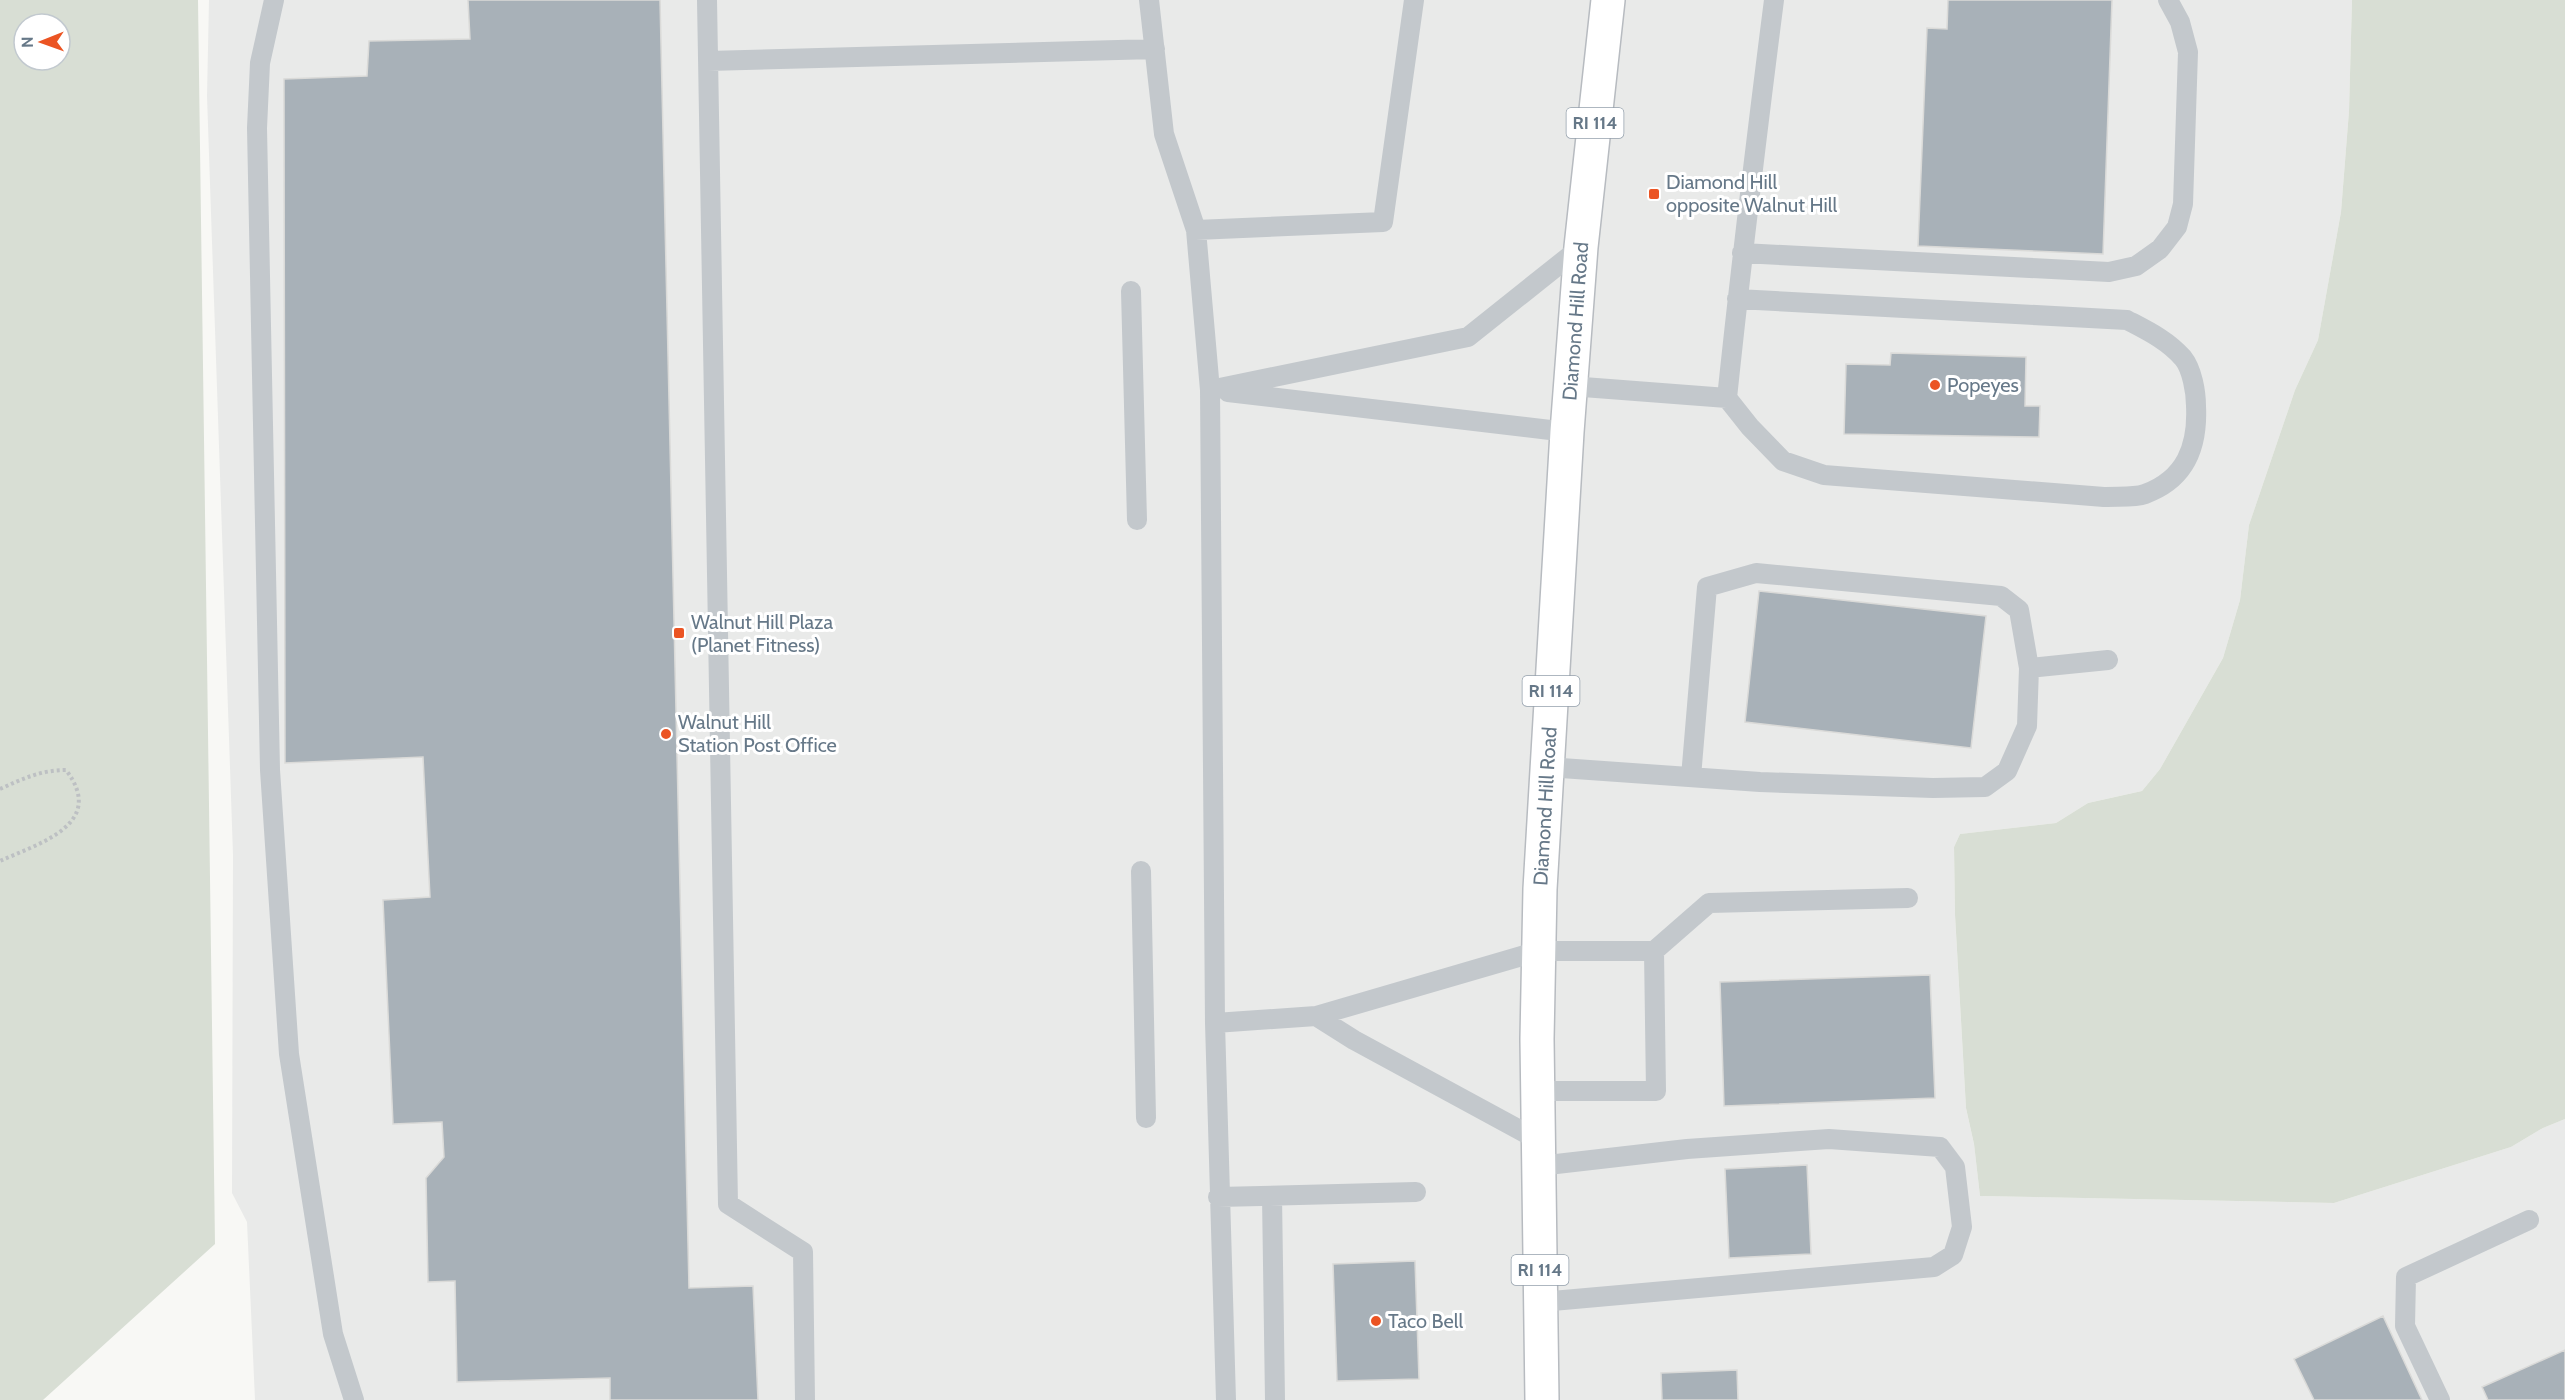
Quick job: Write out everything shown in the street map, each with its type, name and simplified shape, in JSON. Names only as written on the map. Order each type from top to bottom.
[{"type":"main road","name":"Diamond Hill Road","points":[[1542,1400],[1538,1091],[1539,951],[1546,767],[1581,247],[1608,0]]},
{"type":"lane","points":[[273,0],[260,63],[257,128],[270,770],[290,1054],[333,1335],[354,1400]]},
{"type":"lane","points":[[707,0],[728,1204],[803,1252],[805,1400]]},
{"type":"lane","points":[[1149,0],[1164,134],[1196,230],[1210,390],[1215,1023],[1218,1197],[1226,1400]]},
{"type":"lane","points":[[1196,230],[1383,222],[1414,0]]},
{"type":"lane","points":[[1737,299],[2127,320],[2160,337],[2185,360],[2196,394],[2197,429],[2189,457],[2170,481],[2144,494],[2104,497],[1824,475],[1783,461],[1750,427],[1727,398],[1737,299],[1742,253],[1774,0]]},
{"type":"lane","points":[[1742,253],[2109,272],[2136,266],[2160,249],[2177,227],[2183,204],[2188,52],[2180,22],[2168,0]]},
{"type":"lane","points":[[708,61],[1155,49]]},
{"type":"lane","points":[[1210,390],[1468,337],[1581,247]]},
{"type":"lane","points":[[1131,291],[1137,520]]},
{"type":"lane","points":[[1570,386],[1727,398]]},
{"type":"lane","points":[[1210,390],[1567,432]]},
{"type":"lane","points":[[1546,767],[1760,782],[1933,788],[1985,787],[2007,771],[2027,726],[2029,668],[2019,610],[2001,596],[1756,573],[1707,587],[1691,777]]},
{"type":"lane","points":[[2029,668],[2108,660]]},
{"type":"lane","points":[[1141,871],[1146,1118]]},
{"type":"lane","points":[[1215,1023],[1317,1016],[1539,951],[1654,951],[1709,903],[1908,898]]},
{"type":"lane","points":[[1538,1091],[1656,1090],[1654,951]]},
{"type":"lane","points":[[1317,1016],[1538,1153],[1687,1149],[1829,1138],[1940,1147],[1955,1167],[1962,1227],[1953,1255],[1934,1267],[1541,1302]]},
{"type":"lane","points":[[1218,1197],[1416,1192]]},
{"type":"lane","points":[[1272,1196],[1275,1400]]},
{"type":"lane","points":[[2440,1400],[2405,1326],[2406,1277],[2529,1220]]},
{"type":"path","points":[[0,789],[32,774],[66,770],[75,782],[80,796],[78,810],[62,832],[0,861]]},
{"type":"shaded area","points":[[0,0],[198,0],[215,1244],[43,1400],[0,1400]]},
{"type":"shaded area","points":[[209,0],[2352,0],[2349,111],[2341,212],[2318,340],[2295,390],[2249,525],[2240,600],[2223,658],[2160,769],[2142,791],[2088,803],[2056,823],[1960,834],[1954,847],[1955,916],[1966,1108],[1974,1144],[1980,1196],[2334,1203],[2511,1147],[2543,1128],[2565,1119],[2565,1400],[255,1400],[247,1222],[232,1193],[233,855],[207,96]]},
{"type":"shaded area","points":[[2352,0],[2565,0],[2565,1119],[2543,1128],[2511,1147],[2334,1203],[1980,1196],[1974,1144],[1966,1108],[1955,915],[1954,847],[1960,834],[2056,823],[2088,803],[2142,791],[2160,769],[2223,658],[2240,600],[2249,525],[2295,390],[2318,340],[2341,212],[2349,111]]},
{"type":"building","points":[[468,0],[660,0],[689,1288],[753,1286],[758,1400],[610,1400],[610,1378],[457,1382],[455,1281],[428,1282],[426,1178],[444,1157],[442,1122],[393,1124],[383,900],[430,897],[423,757],[285,763],[284,79],[367,76],[369,41],[470,39]]},
{"type":"building","points":[[1948,0],[2112,0],[2103,254],[1918,246],[1927,28],[1947,29]]},
{"type":"building","name":"Popeyes","points":[[1891,353],[2026,357],[2025,406],[2040,406],[2039,437],[1844,434],[1846,364],[1890,365]]},
{"type":"building","points":[[1759,591],[1986,616],[1971,748],[1745,722]]},
{"type":"building","points":[[1930,975],[1935,1098],[1724,1106],[1720,982]]},
{"type":"building","points":[[1807,1165],[1811,1254],[1729,1258],[1725,1169]]},
{"type":"building","name":"Taco Bell","points":[[1415,1261],[1419,1379],[1337,1381],[1333,1264]]},
{"type":"building","points":[[2383,1316],[2422,1400],[2314,1400],[2294,1359]]},
{"type":"building","points":[[2565,1350],[2565,1400],[2488,1400],[2482,1387]]},
{"type":"building","points":[[1737,1370],[1738,1400],[1662,1400],[1661,1373]]},
{"type":"place","name":"Diamond Hill opposite Walnut Hill","points":[[1654,194]]},
{"type":"place","name":"Popeyes","points":[[1935,385]]},
{"type":"place","name":"Walnut Hill Plaza (Planet Fitness)","points":[[679,633]]},
{"type":"place","name":"Walnut Hill Station Post Office","points":[[666,734]]},
{"type":"place","name":"Taco Bell","points":[[1376,1321]]}]
